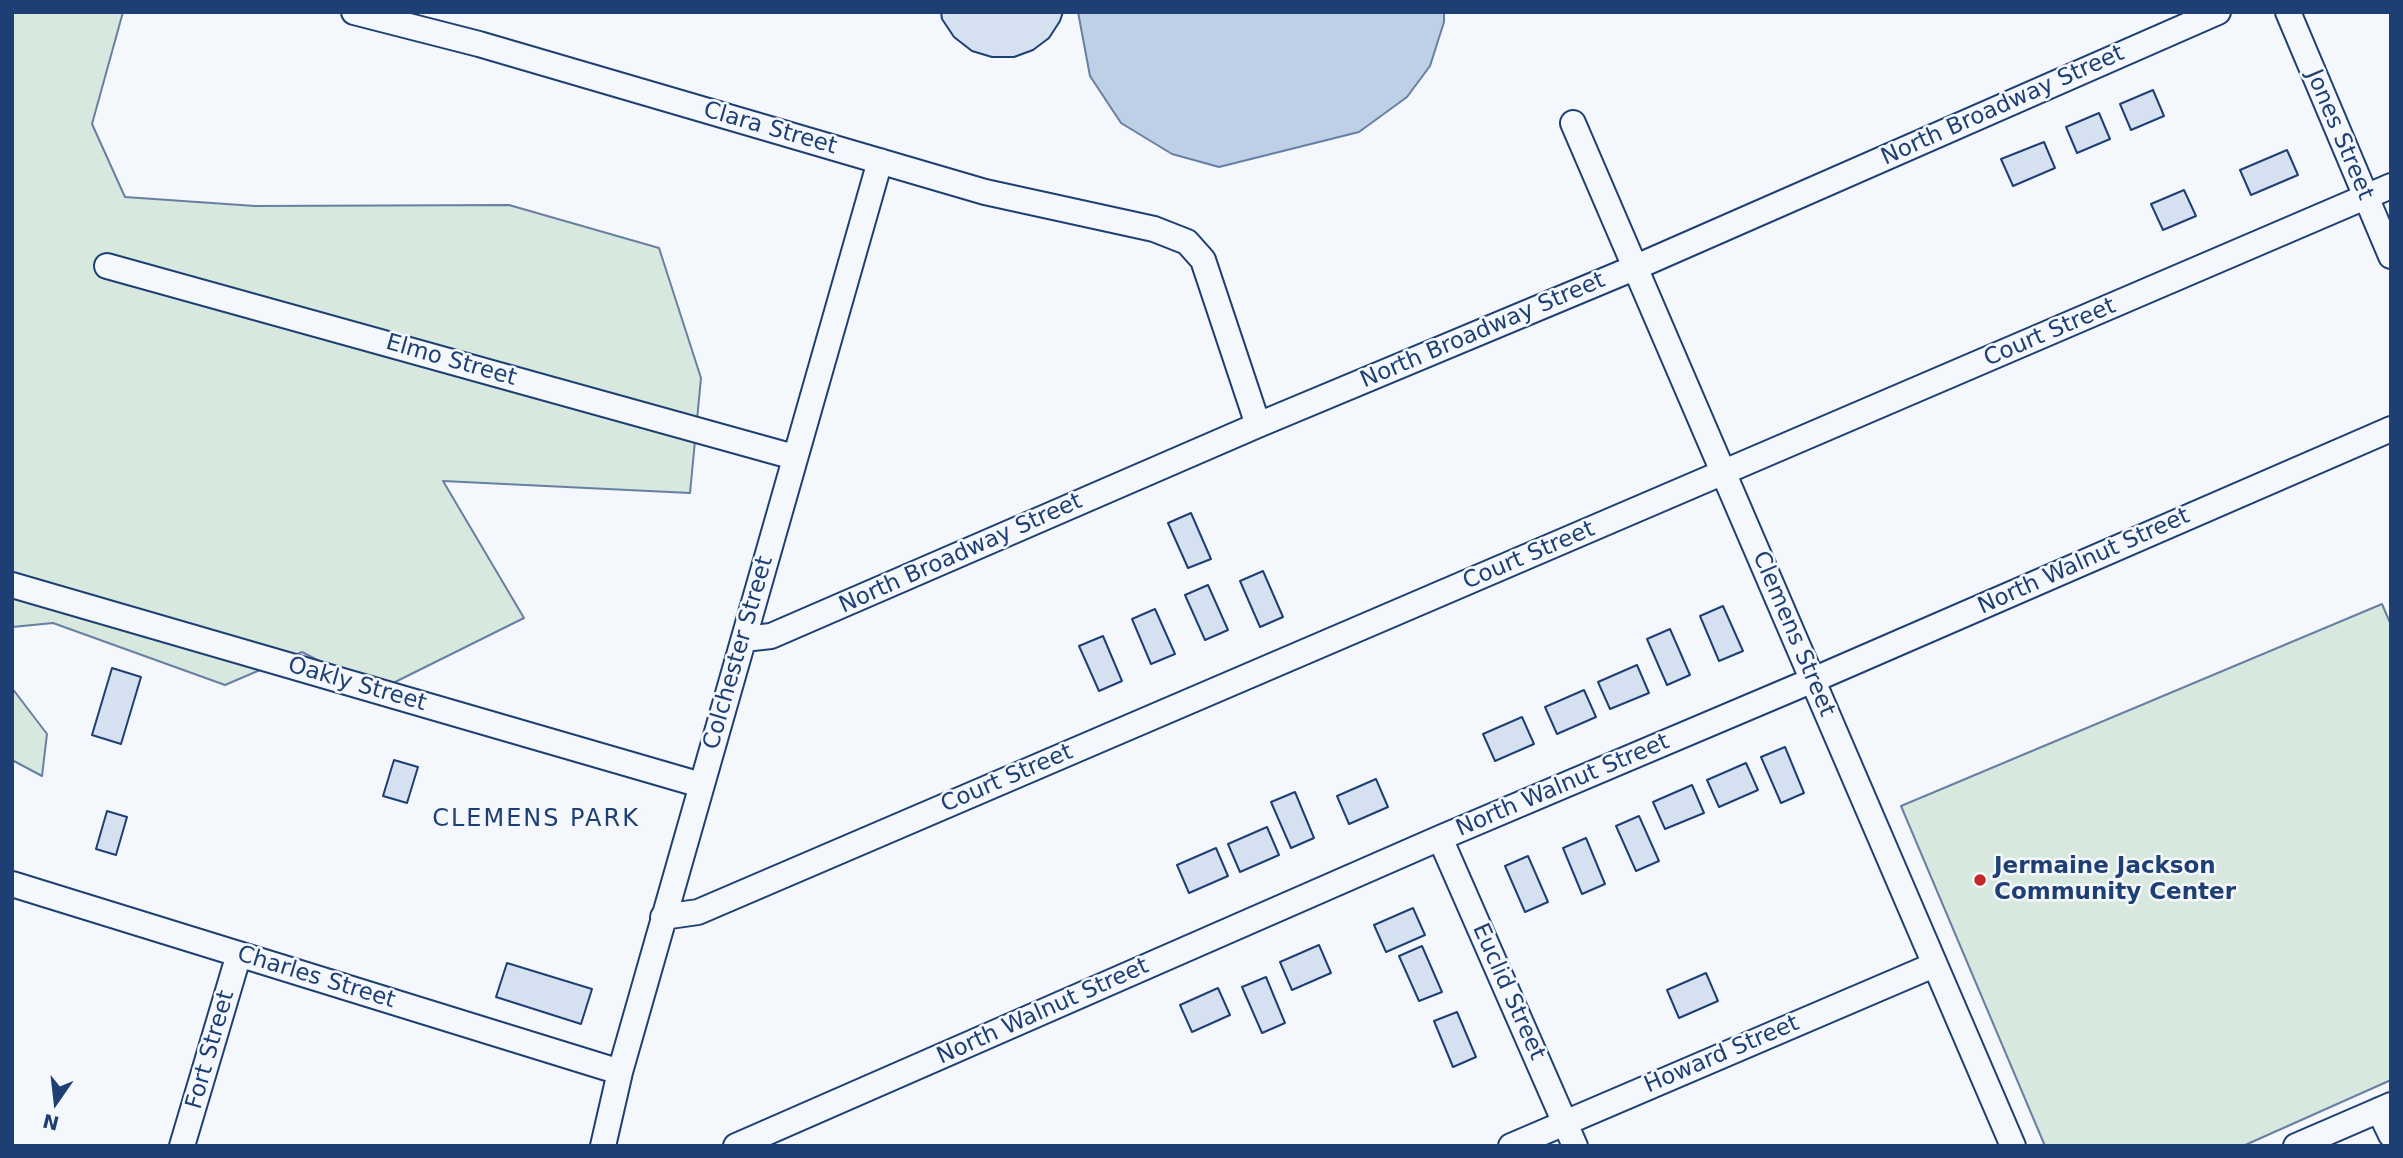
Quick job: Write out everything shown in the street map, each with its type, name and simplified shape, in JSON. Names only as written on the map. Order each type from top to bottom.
[{"type":"street","name":"Clara Street","points":[[354,12],[480,44],[985,192],[1154,229],[1187,242],[1203,260],[1258,425]]},
{"type":"street","name":"North Broadway Street","points":[[744,639],[771,636],[1258,425],[1634,268],[2218,12]]},
{"type":"street","name":"Jones Street","points":[[2288,12],[2391,256]]},
{"type":"street","name":"Clemens Street","points":[[1573,123],[2013,1146]]},
{"type":"street","name":"Colchester Street","points":[[603,1146],[620,1072],[663,917],[880,161]]},
{"type":"street","name":"Court Street","points":[[663,917],[698,912],[2391,186]]},
{"type":"street","name":"Elmo Street","points":[[107,266],[794,457]]},
{"type":"street","name":"North Walnut Street","points":[[736,1146],[1440,838],[2391,429]]},
{"type":"street","name":"Oakly Street","points":[[12,585],[701,785]]},
{"type":"street","name":"Euclid Street","points":[[1440,838],[1575,1146]]},
{"type":"street","name":"Charles Street","points":[[12,884],[620,1072]]},
{"type":"street","name":"Fort Street","points":[[183,1146],[239,954]]},
{"type":"street","name":"Howard Street","points":[[1511,1146],[1934,965]]},
{"type":"street","points":[[2296,1146],[2385,1108],[2391,1135]]},
{"type":"shaded area","points":[[12,12],[123,12],[92,124],[125,197],[255,206],[509,205],[659,248],[701,378],[690,493],[443,481],[524,618],[377,691],[302,652],[225,685],[53,623],[12,627]]},
{"type":"shaded area","points":[[2382,604],[2391,625],[2391,1080],[2243,1146],[2045,1146],[1901,806]]},
{"type":"shaded area","points":[[12,688],[47,734],[42,776],[12,760]]},
{"type":"water","points":[[1078,12],[1444,12],[1444,22],[1430,66],[1407,97],[1359,132],[1219,167],[1172,154],[1121,123],[1090,76]]},
{"type":"building","points":[[941,12],[1063,12],[1049,38],[1033,50],[1014,57],[992,57],[972,51],[954,37],[942,19]]},
{"type":"building","points":[[2153,90],[2164,116],[2131,130],[2120,104]]},
{"type":"building","points":[[2099,113],[2110,139],[2077,153],[2066,127]]},
{"type":"building","points":[[2044,142],[2055,168],[2013,186],[2001,159]]},
{"type":"building","points":[[2287,150],[2298,175],[2251,195],[2240,170]]},
{"type":"building","points":[[2184,190],[2196,216],[2163,230],[2151,204]]},
{"type":"building","points":[[1191,513],[1211,559],[1188,568],[1168,523]]},
{"type":"building","points":[[1263,571],[1283,617],[1260,627],[1240,581]]},
{"type":"building","points":[[1208,585],[1228,630],[1205,640],[1185,595]]},
{"type":"building","points":[[1723,606],[1743,651],[1719,661],[1700,616]]},
{"type":"building","points":[[1155,609],[1175,654],[1151,664],[1132,619]]},
{"type":"building","points":[[1670,629],[1690,675],[1667,685],[1647,639]]},
{"type":"building","points":[[1103,636],[1122,681],[1099,691],[1079,646]]},
{"type":"building","points":[[1637,665],[1649,693],[1610,709],[1598,682]]},
{"type":"building","points":[[112,668],[141,677],[121,744],[92,735]]},
{"type":"building","points":[[1584,690],[1596,717],[1557,734],[1545,707]]},
{"type":"building","points":[[1522,717],[1534,744],[1495,761],[1483,734]]},
{"type":"building","points":[[1785,747],[1804,793],[1781,803],[1761,757]]},
{"type":"building","points":[[394,760],[418,767],[407,803],[383,796]]},
{"type":"building","points":[[1746,763],[1758,790],[1719,807],[1707,780]]},
{"type":"building","points":[[1376,779],[1388,807],[1349,824],[1337,796]]},
{"type":"building","points":[[1692,785],[1704,813],[1665,829],[1653,802]]},
{"type":"building","points":[[1295,792],[1314,838],[1291,848],[1271,802]]},
{"type":"building","points":[[107,811],[127,817],[116,855],[96,849]]},
{"type":"building","points":[[1639,816],[1659,861],[1636,871],[1616,826]]},
{"type":"building","points":[[1267,827],[1279,855],[1240,872],[1228,844]]},
{"type":"building","points":[[1586,838],[1605,884],[1582,894],[1563,848]]},
{"type":"building","points":[[1216,848],[1228,876],[1189,893],[1177,865]]},
{"type":"building","points":[[1528,856],[1548,902],[1525,912],[1505,866]]},
{"type":"building","points":[[1413,908],[1425,935],[1386,952],[1374,925]]},
{"type":"building","points":[[1319,945],[1331,973],[1292,990],[1280,962]]},
{"type":"building","points":[[1422,946],[1442,992],[1419,1001],[1399,956]]},
{"type":"building","points":[[507,963],[592,989],[581,1024],[496,997]]},
{"type":"building","points":[[1706,973],[1718,1001],[1679,1018],[1667,990]]},
{"type":"building","points":[[1266,977],[1285,1023],[1262,1033],[1242,987]]},
{"type":"building","points":[[1218,988],[1230,1015],[1192,1032],[1180,1005]]},
{"type":"building","points":[[1457,1012],[1476,1057],[1453,1067],[1434,1021]]},
{"type":"place","name":"Jermaine Jackson Community Center","points":[[1980,880]]},
{"type":"district","name":"CLEMENS PARK","points":[[536,820]]}]
